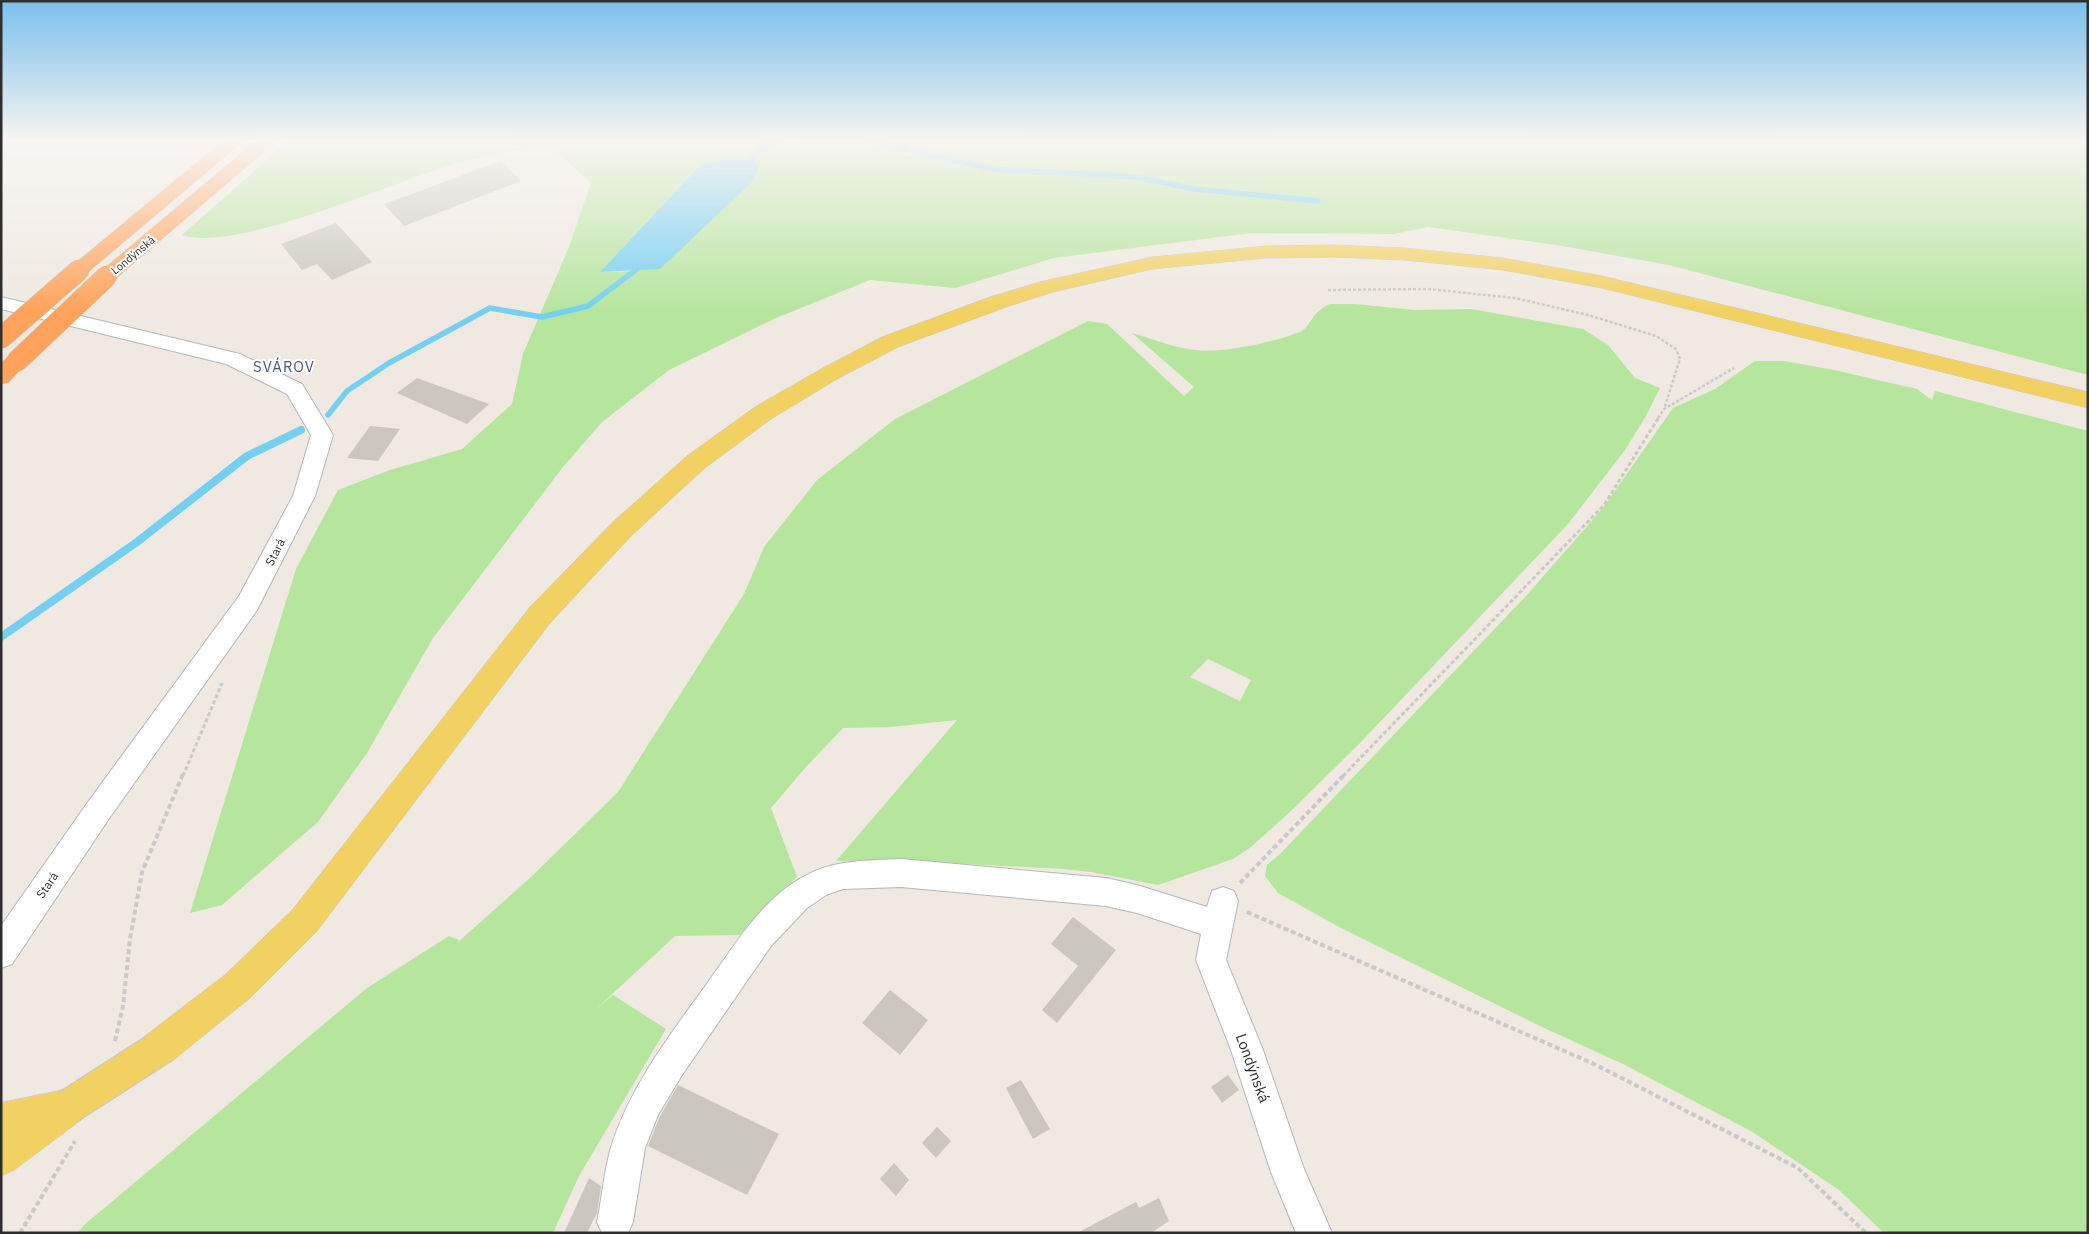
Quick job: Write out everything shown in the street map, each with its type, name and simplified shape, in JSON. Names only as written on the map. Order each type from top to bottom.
[{"type":"highway","name":"Londýnská","points":[[1,338],[79,270],[168,197]]},
{"type":"highway","name":"Londýnská","points":[[9,369],[107,276],[202,197]]},
{"type":"main road","points":[[1,1157],[72,1123],[158,1049],[238,986],[305,920],[540,615],[623,528],[696,462],[763,412],[890,342],[998,302],[1048,287],[1152,263],[1266,252],[1335,251],[1404,254],[1503,264],[1602,282],[2088,400]]},
{"type":"main road","points":[[1,1122],[72,1123]]},
{"type":"street","name":"Stará","points":[[1,303],[233,359],[295,389],[322,435],[304,496],[248,604],[98,811],[1,953]]},
{"type":"street","points":[[615,1222],[628,1148],[646,1104],[670,1062],[760,936],[796,898],[816,885],[843,875],[901,873],[1106,892],[1220,913]]},
{"type":"street","name":"Londýnská","points":[[1220,913],[1210,960],[1248,1050],[1288,1172],[1314,1233]]},
{"type":"path","points":[[1328,290],[1428,289],[1515,298],[1588,315],[1656,336],[1676,348],[1680,359],[1664,409],[1604,505],[1220,913],[1594,1064],[1798,1168],[1866,1233]]},
{"type":"path","points":[[1664,409],[1734,368]]},
{"type":"path","points":[[114,1045],[123,1006],[130,939],[142,872],[224,679]]},
{"type":"path","points":[[20,1233],[68,1156],[72,1123]]},
{"type":"green space","points":[[225,197],[361,197],[276,225],[238,234],[206,238],[182,235]]},
{"type":"green space","points":[[586,197],[671,197],[600,272],[637,271],[709,197],[2088,197],[2088,375],[1669,265],[1556,245],[1428,227],[1394,234],[1251,233],[1054,258],[955,288],[870,280],[776,318],[669,370],[602,422],[563,467],[433,638],[367,753],[318,822],[222,905],[190,913],[296,569],[338,490],[390,470],[462,449],[512,404],[523,354],[569,247]]},
{"type":"green space","points":[[1330,304],[1355,304],[1415,310],[1471,309],[1583,329],[1608,345],[1635,378],[1660,388],[1646,416],[1625,450],[1568,524],[1360,743],[1291,811],[1251,847],[1233,859],[1158,885],[1091,872],[1064,869],[926,862],[836,861],[957,720],[891,727],[843,728],[771,808],[797,877],[740,935],[675,936],[596,1009],[613,995],[666,1029],[579,1176],[553,1233],[78,1233],[84,1225],[367,988],[449,936],[459,940],[457,943],[531,877],[618,792],[744,594],[764,547],[817,480],[895,419],[1088,321],[1107,324],[1184,396],[1194,387],[1132,333],[1195,350],[1233,349],[1277,340],[1300,332],[1307,327],[1315,315]],"holes":[[[1208,659],[1251,680],[1240,701],[1190,677]]]},
{"type":"green space","points":[[1755,361],[1784,361],[1834,370],[1917,389],[1932,400],[1935,391],[2088,431],[2088,1233],[1884,1233],[1839,1190],[1751,1131],[1623,1064],[1542,1027],[1339,927],[1278,893],[1265,876],[1267,865],[1281,853],[1526,596],[1603,508],[1673,408],[1715,389]]},
{"type":"water","points":[[671,197],[736,197],[660,269],[600,272]]},
{"type":"building","points":[[404,197],[480,197],[404,226],[384,204]]},
{"type":"building","points":[[336,223],[372,262],[332,280],[317,264],[302,270],[281,244]]},
{"type":"building","points":[[417,378],[489,404],[467,424],[397,393]]},
{"type":"building","points":[[370,426],[400,429],[378,461],[347,458]]},
{"type":"building","points":[[1073,917],[1116,950],[1057,1023],[1042,1010],[1078,966],[1051,944]]},
{"type":"building","points":[[890,990],[928,1020],[900,1055],[862,1023]]},
{"type":"building","points":[[1228,1075],[1239,1090],[1222,1103],[1211,1087]]},
{"type":"building","points":[[1021,1080],[1050,1129],[1033,1139],[1006,1088]]},
{"type":"building","points":[[678,1085],[779,1134],[747,1195],[648,1146],[660,1116]]},
{"type":"building","points":[[937,1127],[951,1141],[936,1158],[922,1143]]},
{"type":"building","points":[[894,1163],[909,1180],[896,1196],[880,1179]]},
{"type":"building","points":[[589,1178],[601,1186],[597,1213],[587,1233],[564,1233]]},
{"type":"building","points":[[1159,1198],[1169,1221],[1151,1233],[1077,1233],[1136,1202],[1139,1208]]},
{"type":"waterway","points":[[1273,197],[1318,201]]},
{"type":"waterway","points":[[328,415],[347,391],[389,363],[490,308],[542,317],[588,306],[642,265]]},
{"type":"waterway","points":[[1,637],[137,542],[247,456],[301,430]]},
{"type":"district","name":"SVÁROV","points":[[284,366]]}]
